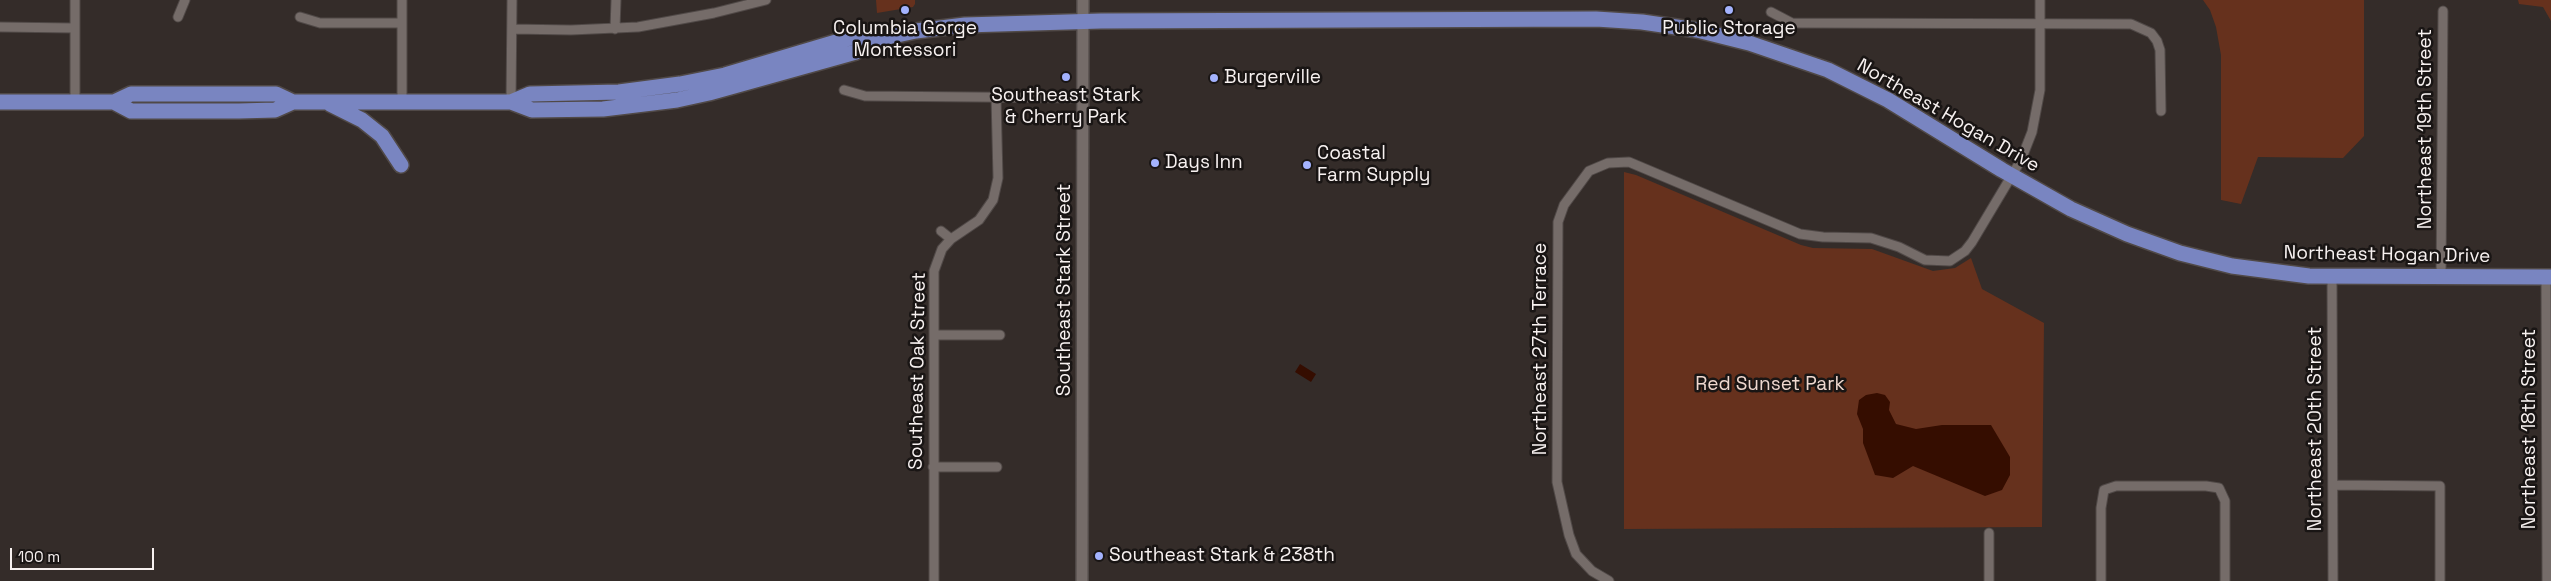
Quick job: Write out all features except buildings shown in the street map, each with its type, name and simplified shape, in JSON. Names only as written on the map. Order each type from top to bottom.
[{"type":"highway","name":"Northeast Hogan Drive","points":[[114,102],[131,110],[275,110],[293,102],[511,102],[532,110],[576,110],[677,100],[744,84],[856,52],[869,40],[916,31],[965,25],[1083,21],[1596,19],[1642,22],[1697,30],[1780,52],[1847,79],[1888,100],[2012,176],[2095,221],[2158,246],[2240,267],[2332,278],[2548,277]]},
{"type":"highway","name":"Northeast Hogan Drive","points":[[114,102],[131,94],[276,94],[293,102]]},
{"type":"highway","points":[[0,102],[114,102]]},
{"type":"highway","points":[[326,102],[362,120],[382,136],[401,165]]},
{"type":"main road","name":"Southeast Stark Street","points":[[1082,581],[1083,0]]},
{"type":"street","points":[[74,0],[76,102]]},
{"type":"street","points":[[178,17],[185,0]]},
{"type":"street","points":[[402,0],[402,102]]},
{"type":"street","points":[[511,102],[512,0]]},
{"type":"street","points":[[616,0],[616,29]]},
{"type":"street","points":[[512,29],[616,29],[675,21],[766,0]]},
{"type":"street","points":[[2012,176],[2030,139],[2038,108],[2040,0]]},
{"type":"street","name":"Northeast 19th Street","points":[[2440,277],[2443,11]]},
{"type":"street","points":[[1771,12],[1792,22],[2131,24],[2151,33],[2160,50],[2161,111]]},
{"type":"street","points":[[300,17],[320,23],[402,23]]},
{"type":"street","points":[[0,27],[74,28]]},
{"type":"street","points":[[844,90],[865,96],[1082,98]]},
{"type":"street","name":"Southeast Oak Street","points":[[934,581],[934,270],[942,249],[951,239],[980,220],[997,189],[996,97]]},
{"type":"street","name":"Northeast 27th Terrace","points":[[1609,581],[1583,563],[1576,554],[1569,534],[1557,482],[1558,222],[1564,205],[1589,171],[1608,163],[1629,162],[1800,234],[1823,238],[1870,238],[1934,262],[1950,261],[1965,251],[2012,176]]},
{"type":"street","points":[[940,231],[951,239]]},
{"type":"street","name":"Northeast 18th Street","points":[[2547,581],[2548,277]]},
{"type":"street","name":"Northeast 20th Street","points":[[2332,278],[2333,581]]},
{"type":"street","points":[[934,335],[1000,335]]},
{"type":"street","points":[[934,467],[997,467]]},
{"type":"street","points":[[2333,485],[2440,486],[2440,581]]},
{"type":"street","points":[[2101,581],[2101,508],[2104,490],[2116,486],[2206,486],[2219,488],[2225,501],[2225,581]]},
{"type":"street","points":[[1989,533],[1990,581]]},
{"type":"green space","points":[[876,0],[915,0],[915,4],[913,7],[877,13]]},
{"type":"green space","points":[[2203,0],[2364,0],[2364,136],[2343,158],[2258,157],[2241,204],[2221,200],[2221,55],[2216,27],[2210,10]]},
{"type":"green space","points":[[2518,0],[2551,0],[2551,21],[2543,7],[2519,4]]},
{"type":"green space","name":"Red Sunset Park","points":[[1624,172],[1636,175],[1801,245],[1813,248],[1872,249],[1933,271],[1955,268],[1971,258],[1982,289],[2044,323],[2042,527],[1624,529]]},
{"type":"shaded area","points":[[1300,364],[1316,374],[1311,382],[1295,372]]},
{"type":"shaded area","points":[[1877,393],[1885,395],[1890,402],[1889,410],[1896,424],[1916,429],[1942,425],[1991,425],[2010,457],[2010,475],[2002,490],[1985,496],[1913,466],[1893,478],[1875,475],[1863,443],[1863,429],[1857,414],[1859,400],[1866,395]]},
{"type":"place","name":"Columbia Gorge Montessori","points":[[905,10]]},
{"type":"place","name":"Public Storage","points":[[1729,10]]},
{"type":"place","name":"Southeast Stark & Cherry Park","points":[[1066,77]]},
{"type":"place","name":"Burgerville","points":[[1214,78]]},
{"type":"place","name":"Days Inn","points":[[1155,163]]},
{"type":"place","name":"Coastal Farm Supply","points":[[1307,165]]},
{"type":"place","name":"Southeast Stark & 238th","points":[[1099,556]]}]
